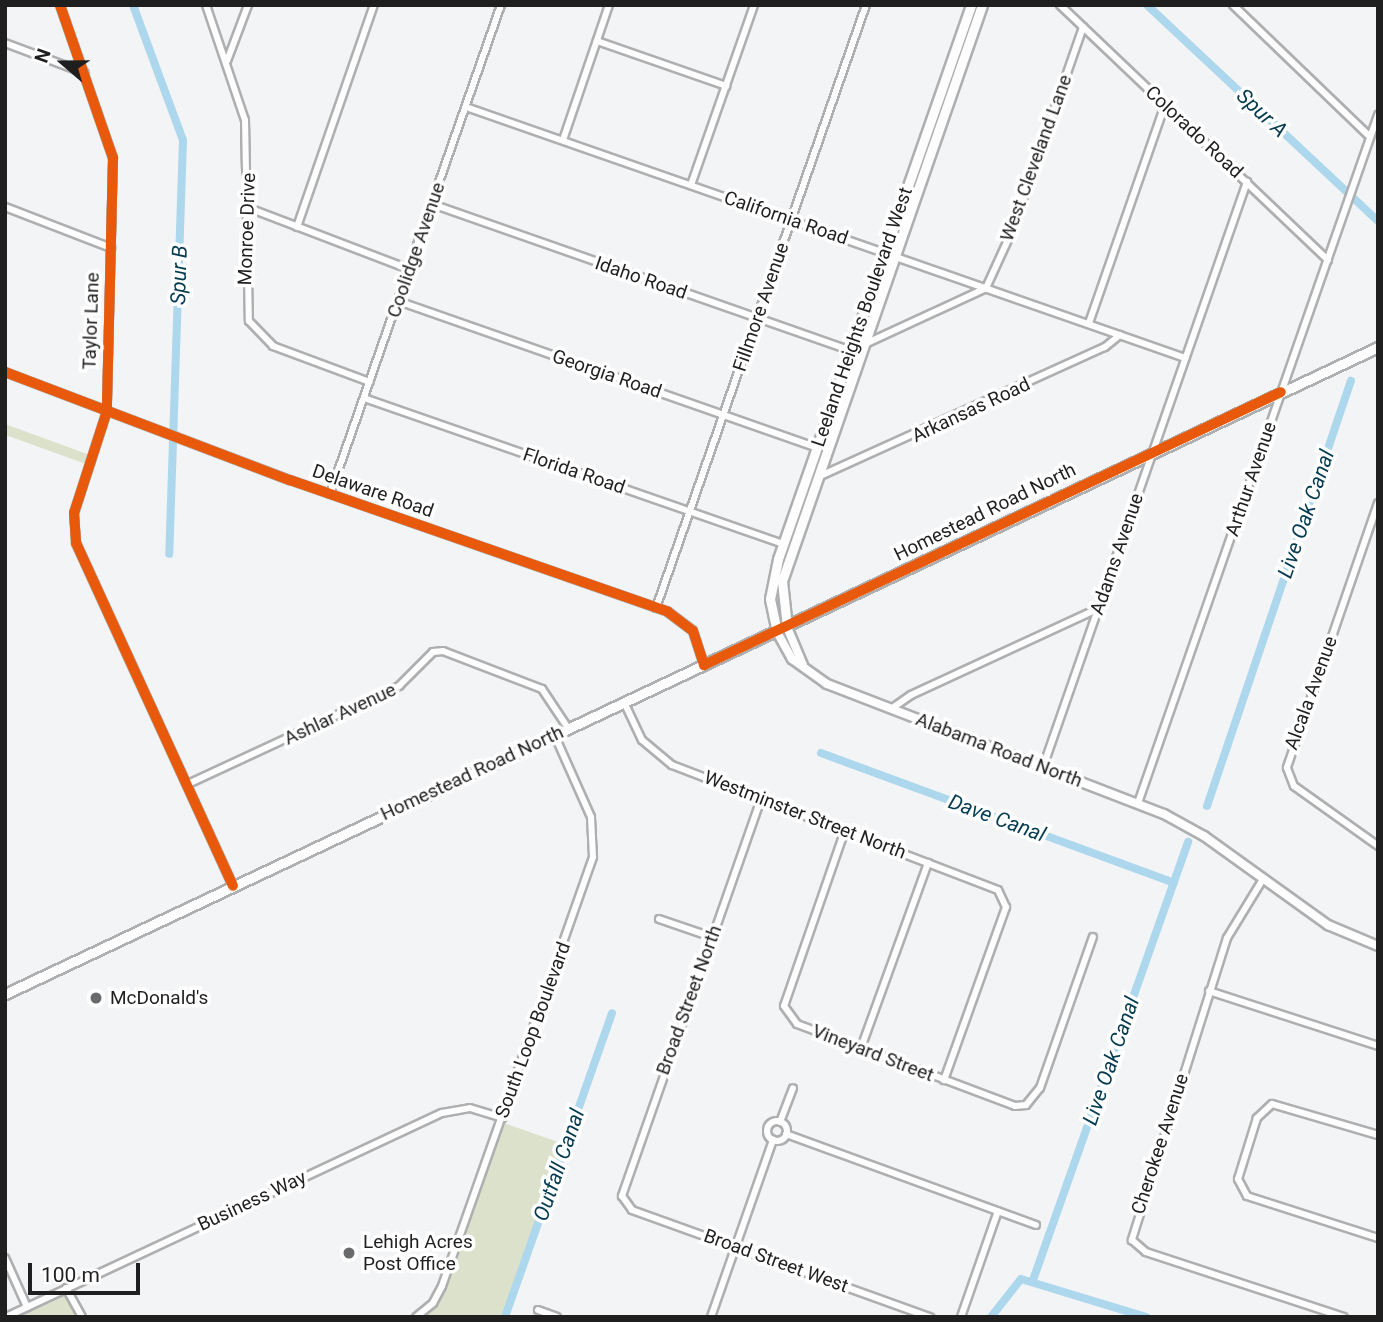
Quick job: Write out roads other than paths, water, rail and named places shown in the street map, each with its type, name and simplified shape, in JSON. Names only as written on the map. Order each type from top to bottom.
[{"type":"main road","name":"Leeland Heights Boulevard West","points":[[777,632],[770,599],[783,544],[971,5]]},
{"type":"main road","name":"Leeland Heights Boulevard West","points":[[787,627],[782,581],[982,5]]},
{"type":"main road","name":"Homestead Road North","points":[[5,994],[554,734],[777,632],[1152,452],[1378,348]]},
{"type":"street","name":"Taylor Lane","points":[[60,5],[112,145],[107,411],[76,504],[76,544],[188,784]]},
{"type":"street","name":"Monroe Drive","points":[[206,5],[245,120],[248,208],[246,302],[254,329],[283,350],[370,382]]},
{"type":"street","points":[[227,61],[248,5]]},
{"type":"street","points":[[297,227],[374,5]]},
{"type":"street","name":"Coolidge Avenue","points":[[330,494],[501,5]]},
{"type":"street","points":[[563,140],[609,5]]},
{"type":"street","points":[[691,185],[754,5]]},
{"type":"street","name":"Fillmore Avenue","points":[[656,608],[866,5]]},
{"type":"street","name":"Colorado Road","points":[[1060,5],[1328,260]]},
{"type":"street","points":[[1234,6],[1370,137]]},
{"type":"street","name":"West Cleveland Lane","points":[[986,288],[1012,230],[1083,27]]},
{"type":"street","points":[[597,41],[726,86]]},
{"type":"street","points":[[5,43],[85,73]]},
{"type":"street","points":[[1089,323],[1165,105]]},
{"type":"street","name":"California Road","points":[[466,107],[1185,358]]},
{"type":"street","name":"Arthur Avenue","points":[[1138,803],[1378,115]]},
{"type":"street","name":"Adams Avenue","points":[[1042,767],[1247,182]]},
{"type":"street","name":"Idaho Road","points":[[432,204],[850,351]]},
{"type":"street","points":[[5,207],[111,248]]},
{"type":"street","points":[[248,208],[409,270]]},
{"type":"street","points":[[865,344],[986,288]]},
{"type":"street","name":"Georgia Road","points":[[398,301],[816,447]]},
{"type":"street","name":"Arkansas Road","points":[[818,477],[1105,347],[1120,334]]},
{"type":"street","name":"Delaware Road","points":[[5,372],[330,494],[656,608],[686,623],[704,665]]},
{"type":"street","name":"Florida Road","points":[[364,398],[783,544]]},
{"type":"street","name":"Alcala Avenue","points":[[1378,503],[1287,768],[1294,786],[1378,846]]},
{"type":"street","points":[[891,709],[911,695],[1097,610]]},
{"type":"street","points":[[787,627],[806,671]]},
{"type":"street","name":"Alabama Road North","points":[[777,632],[792,659],[806,671],[891,709],[1138,803],[1191,828],[1328,925],[1378,946]]},
{"type":"street","name":"Ashlar Avenue","points":[[188,784],[399,686],[433,652],[443,651],[542,689],[568,728]]},
{"type":"street","name":"Westminster Street North","points":[[624,702],[642,740],[662,759],[998,890],[1006,904],[944,1080]]},
{"type":"street","name":"South Loop Boulevard","points":[[416,1317],[433,1303],[442,1286],[594,847],[587,806],[554,734]]},
{"type":"street","points":[[188,784],[233,886]]},
{"type":"street","name":"Broad Street North","points":[[625,1202],[622,1189],[761,799]]},
{"type":"street","name":"Vineyard Street","points":[[845,830],[784,1006],[797,1024],[1015,1106],[1026,1105],[1040,1088],[1093,937]]},
{"type":"street","points":[[861,1048],[928,863]]},
{"type":"street","name":"Cherokee Avenue","points":[[1263,879],[1231,928],[1132,1240],[1146,1252],[1344,1317]]},
{"type":"street","points":[[659,919],[712,937]]},
{"type":"street","points":[[1209,991],[1378,1045]]},
{"type":"street","points":[[774,1140],[768,1130],[780,1122],[793,1088]]},
{"type":"street","points":[[1378,1135],[1272,1104],[1257,1118],[1238,1179],[1247,1196],[1378,1238]]},
{"type":"street","name":"Business Way","points":[[6,1317],[442,1113],[470,1108],[502,1118]]},
{"type":"street","points":[[780,1122],[786,1134],[1036,1225]]},
{"type":"street","points":[[711,1317],[774,1140],[786,1134]]},
{"type":"street","name":"Broad Street West","points":[[625,1202],[632,1210],[930,1317]]},
{"type":"street","points":[[961,1317],[998,1211]]},
{"type":"street","points":[[5,1258],[27,1307]]},
{"type":"street","points":[[66,1288],[82,1317]]},
{"type":"street","points":[[538,1310],[557,1317]]},
{"type":"waterway","name":"Spur B","points":[[133,5],[183,140],[169,554]]},
{"type":"waterway","name":"Spur A","points":[[1147,5],[1378,221]]},
{"type":"waterway","name":"Live Oak Canal","points":[[1207,806],[1351,381]]},
{"type":"waterway","name":"Dave Canal","points":[[821,753],[1174,883]]},
{"type":"waterway","name":"Live Oak Canal","points":[[1033,1280],[1188,842]]},
{"type":"waterway","name":"Outfall Canal","points":[[505,1317],[612,1013]]},
{"type":"waterway","points":[[991,1317],[1021,1279],[1146,1317]]},
{"type":"place","name":"McDonald's","points":[[96,998]]},
{"type":"place","name":"Lehigh Acres Post Office","points":[[349,1253]]}]
